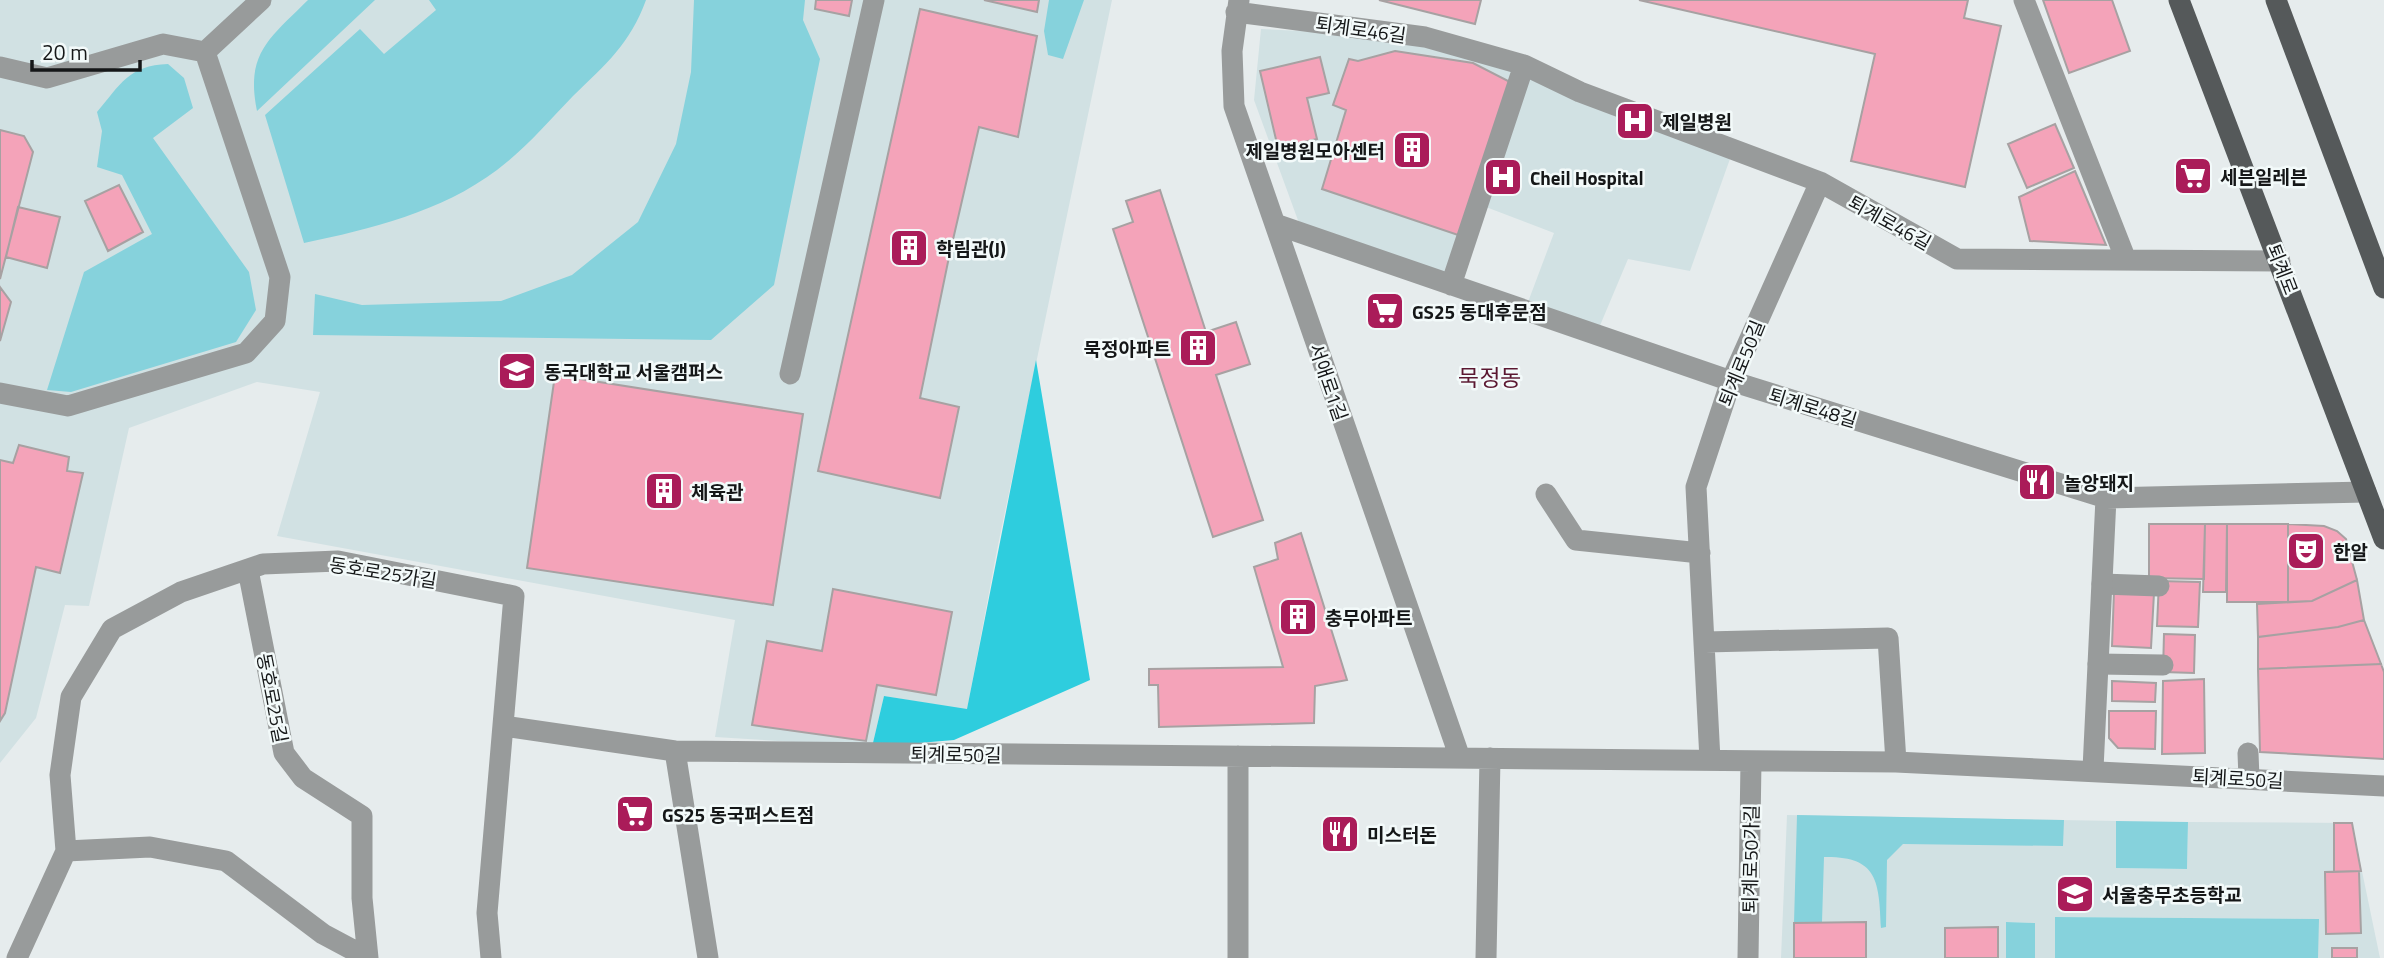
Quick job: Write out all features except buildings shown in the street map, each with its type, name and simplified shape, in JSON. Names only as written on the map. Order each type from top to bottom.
[{"type":"main road","name":"퇴계로","points":[[2179,0],[2384,539]]},
{"type":"main road","points":[[2276,0],[2384,288]]},
{"type":"street","points":[[205,52],[261,0]]},
{"type":"street","points":[[790,374],[873,0]]},
{"type":"street","points":[[2024,0],[2126,260]]},
{"type":"street","name":"퇴계로46길","points":[[1238,6],[1425,37],[1524,65],[1580,92],[1820,182],[1957,259],[2280,261]]},
{"type":"street","name":"서애로1길","points":[[1238,6],[1231,51],[1234,106],[1460,758]]},
{"type":"street","points":[[0,66],[47,78],[163,44],[205,52]]},
{"type":"street","points":[[0,393],[68,406],[246,353],[275,321],[280,277],[205,52]]},
{"type":"street","points":[[1451,285],[1524,65]]},
{"type":"street","name":"퇴계로50길","points":[[1710,760],[1696,487],[1731,382],[1820,182]]},
{"type":"street","name":"퇴계로48길","points":[[1275,224],[1731,382],[2106,498],[2366,492]]},
{"type":"street","points":[[1546,494],[1576,540],[1700,553]]},
{"type":"street","points":[[2093,769],[2106,498]]},
{"type":"street","name":"동호로25가길","points":[[17,958],[66,851],[60,775],[71,697],[112,629],[181,592],[263,564],[338,561],[514,596],[503,726]]},
{"type":"street","name":"동호로25길","points":[[248,569],[284,753],[303,778],[362,816],[362,898],[368,958]]},
{"type":"street","points":[[2102,584],[2159,586]]},
{"type":"street","points":[[1705,642],[1888,638],[1896,762]]},
{"type":"street","points":[[2098,664],[2163,665]]},
{"type":"street","points":[[491,958],[487,913],[503,726]]},
{"type":"street","name":"퇴계로50길","points":[[503,726],[675,751],[1896,762],[2093,769],[2384,786]]},
{"type":"street","points":[[675,751],[709,958]]},
{"type":"street","points":[[2248,752],[2249,778]]},
{"type":"street","points":[[1238,756],[1238,958]]},
{"type":"street","points":[[1486,958],[1490,758]]},
{"type":"street","name":"퇴계로50가길","points":[[1748,958],[1751,761]]},
{"type":"street","name":"동호로25길","points":[[66,851],[150,847],[226,861],[323,934],[368,958]]},
{"type":"shaded area","name":"동국대학교 서울캠퍼스","points":[[0,0],[1112,0],[997,550],[967,710],[884,696],[872,747],[715,737],[735,620],[277,536],[320,392],[257,382],[129,428],[89,606],[65,605],[36,718],[0,763]]},
{"type":"shaded area","points":[[308,0],[375,0],[257,111],[254,91],[258,60],[282,25]]},
{"type":"shaded area","points":[[429,0],[646,0],[632,29],[616,52],[527,144],[497,170],[475,185],[429,208],[355,232],[304,243],[265,115],[360,29],[384,54],[436,10]]},
{"type":"shaded area","points":[[694,0],[805,0],[803,20],[820,59],[774,285],[711,340],[313,335],[315,294],[362,305],[501,301],[572,275],[638,222],[676,144],[691,72]]},
{"type":"shaded area","points":[[1049,0],[1084,0],[1063,59],[1048,55],[1044,31]]},
{"type":"shaded area","name":"Cheil Hospital","points":[[1261,29],[1425,37],[1731,156],[1690,271],[1628,259],[1596,335],[1525,310],[1554,233],[1478,204],[1451,285],[1303,234],[1254,100]]},
{"type":"shaded area","points":[[168,64],[184,78],[193,108],[153,138],[249,272],[256,310],[236,342],[71,392],[47,390],[84,272],[152,234],[122,175],[97,167],[102,131],[97,112],[126,78],[144,68]]},
{"type":"shaded area","points":[[1036,360],[1090,680],[954,740],[872,747],[884,696],[967,709]]},
{"type":"shaded area","name":"서울충무초등학교","points":[[1787,815],[2116,821],[2116,868],[2187,869],[2188,822],[2352,823],[2380,958],[2318,958],[2318,919],[2056,917],[2055,958],[2035,958],[2035,923],[2006,922],[2006,958],[1998,958],[1998,927],[1945,928],[1945,958],[1866,958],[1866,922],[1794,923],[1794,958],[1781,958]]},
{"type":"shaded area","points":[[1797,815],[2064,820],[2063,846],[1903,844],[1887,860],[1886,927],[1881,928],[1879,897],[1872,874],[1855,861],[1824,857],[1822,922],[1794,923]]},
{"type":"shaded area","points":[[2116,821],[2188,822],[2187,869],[2116,868]]},
{"type":"shaded area","points":[[2055,917],[2319,919],[2318,958],[2055,958]]},
{"type":"shaded area","points":[[2006,922],[2035,923],[2035,958],[2006,958]]},
{"type":"place","name":"제일병원","points":[[1635,121]]},
{"type":"place","name":"제일병원모아센터","points":[[1412,150]]},
{"type":"place","name":"세븐일레븐","points":[[2193,176]]},
{"type":"place","name":"Cheil Hospital","points":[[1503,177]]},
{"type":"place","name":"학림관(J)","points":[[909,248]]},
{"type":"place","name":"GS25 동대후문점","points":[[1385,311]]},
{"type":"place","name":"묵정아파트","points":[[1198,348]]},
{"type":"place","name":"동국대학교 서울캠퍼스","points":[[517,371]]},
{"type":"place","name":"놀앙돼지","points":[[2037,482]]},
{"type":"place","name":"체육관","points":[[664,491]]},
{"type":"place","name":"한알","points":[[2306,551]]},
{"type":"place","name":"충무아파트","points":[[1298,617]]},
{"type":"place","name":"GS25 동국퍼스트점","points":[[635,814]]},
{"type":"place","name":"미스터돈","points":[[1340,834]]},
{"type":"place","name":"서울충무초등학교","points":[[2075,894]]},
{"type":"district","name":"묵정동","points":[[1490,377]]}]
